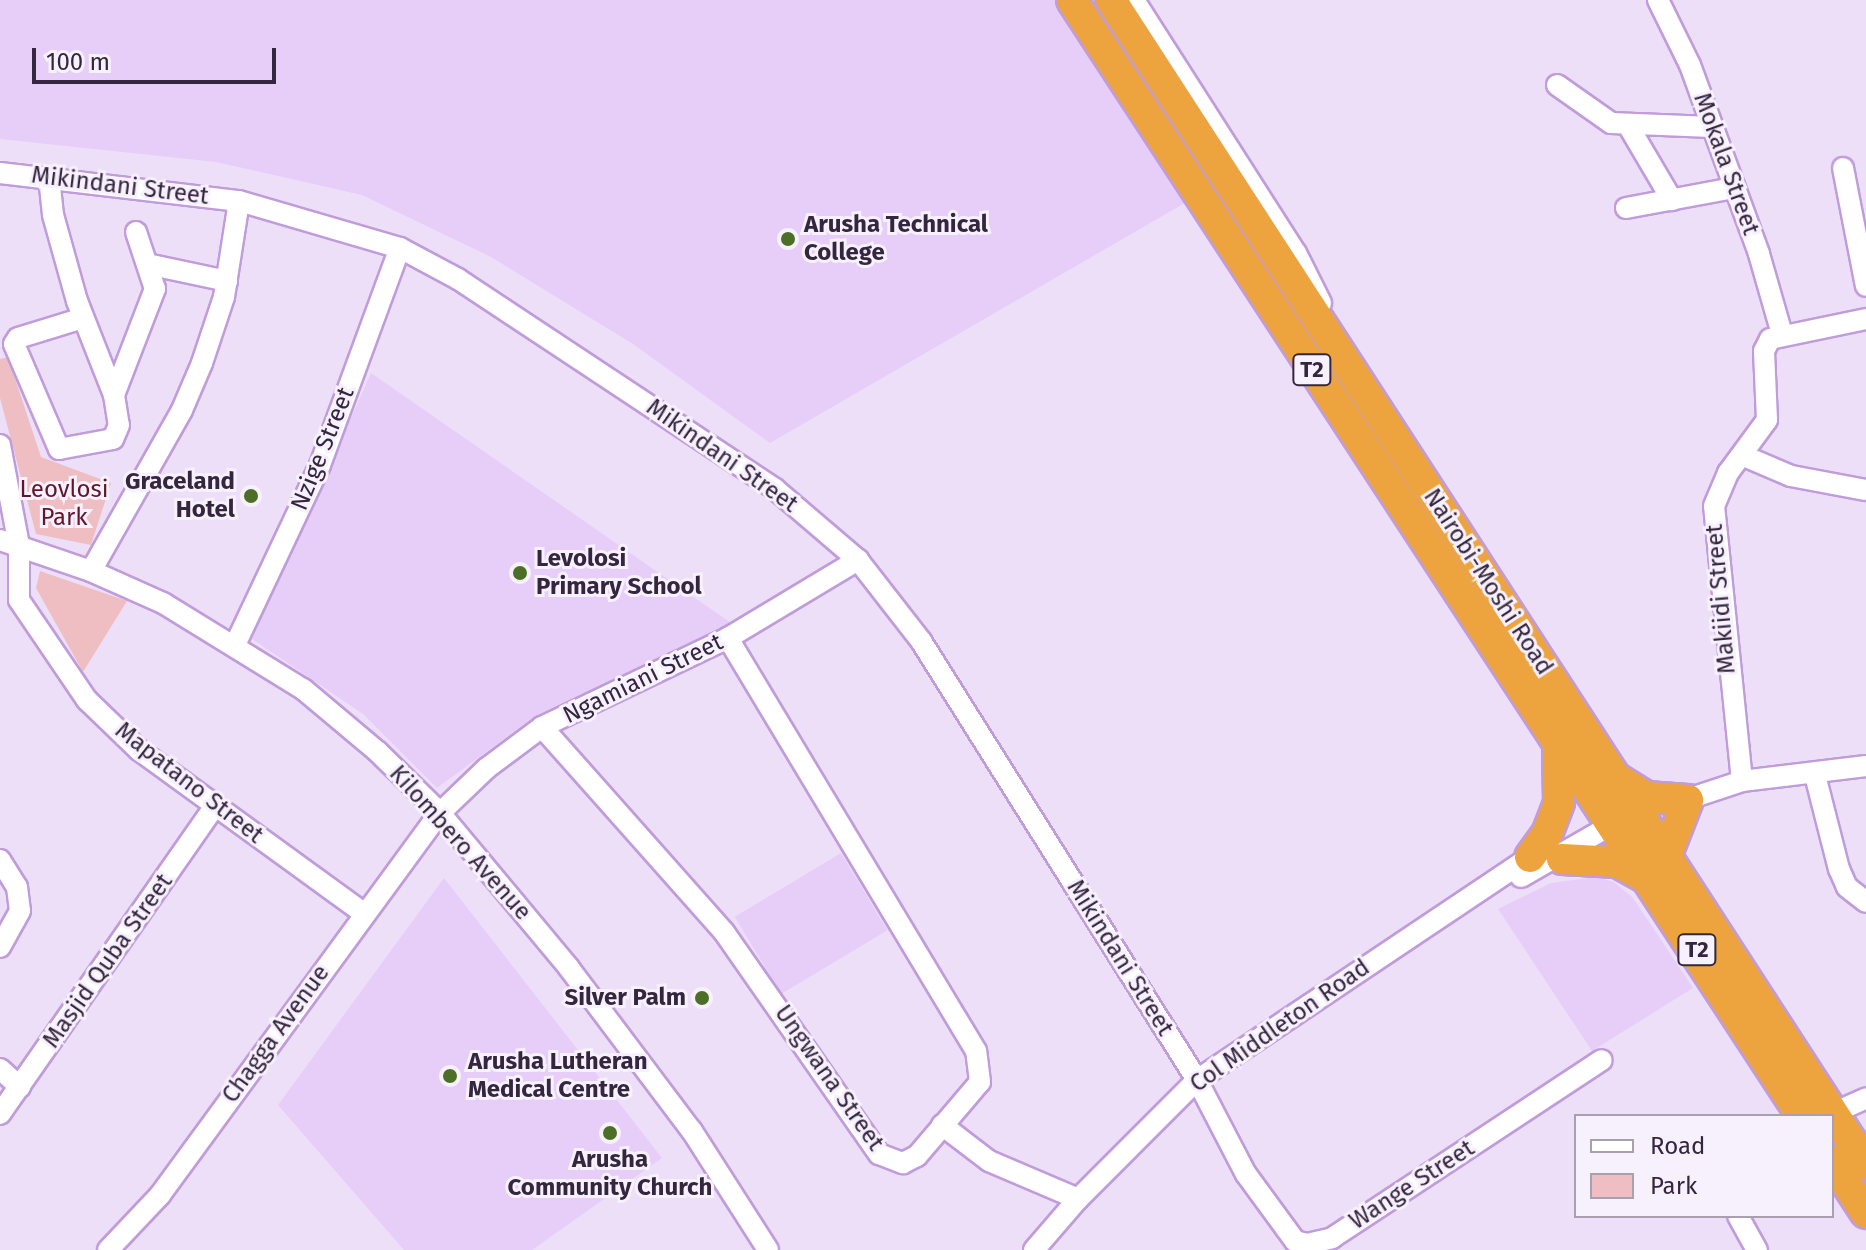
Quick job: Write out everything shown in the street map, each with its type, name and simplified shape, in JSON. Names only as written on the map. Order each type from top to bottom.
[{"type":"highway","name":"Nairobi-Moshi Road","points":[[1072,0],[1557,738],[1629,823],[1801,1114]]},
{"type":"highway","name":"Nairobi-Moshi Road","points":[[1111,0],[1615,777],[1629,823]]},
{"type":"highway","points":[[1524,868],[1547,834],[1559,802],[1557,738]]},
{"type":"highway","points":[[1562,859],[1617,862],[1659,871],[1688,800],[1647,797],[1615,777]]},
{"type":"highway","name":"Nairobi-Moshi Road","points":[[1659,871],[1833,1113]]},
{"type":"highway","name":"Nairobi-Moshi Road","points":[[1834,1115],[1866,1164]]},
{"type":"highway","points":[[1834,1164],[1866,1213]]},
{"type":"street","points":[[1134,0],[1296,253],[1351,370]]},
{"type":"street","name":"Mokala Street","points":[[1658,0],[1690,65],[1782,334]]},
{"type":"street","points":[[1557,85],[1598,118],[1629,127],[1712,127]]},
{"type":"street","points":[[1629,127],[1672,200]]},
{"type":"street","points":[[1843,168],[1866,286]]},
{"type":"street","name":"Mikindani Street","points":[[0,173],[239,201],[400,248],[458,279],[775,489],[858,560],[921,641],[1197,1080]]},
{"type":"street","points":[[49,177],[53,215],[83,318],[114,395],[119,425],[113,439],[59,449],[53,442],[14,344],[18,338],[83,318]]},
{"type":"street","points":[[1626,208],[1734,188]]},
{"type":"street","points":[[91,571],[182,410],[215,329],[227,281],[239,201]]},
{"type":"street","points":[[114,395],[155,289],[136,232]]},
{"type":"street","name":"Nzige Street","points":[[235,645],[320,465],[400,248]]},
{"type":"street","points":[[147,264],[227,281]]},
{"type":"street","points":[[1782,334],[1866,319]]},
{"type":"street","name":"Makiidi Street","points":[[1742,781],[1713,535],[1719,489],[1767,420],[1764,351],[1782,334]]},
{"type":"street","points":[[0,445],[9,543],[19,600],[0,609]]},
{"type":"street","points":[[1744,456],[1791,476],[1866,490]]},
{"type":"street","name":"Kilombero Avenue","points":[[9,543],[91,571],[163,603],[303,689],[377,751],[440,813],[656,1083],[768,1250]]},
{"type":"street","name":"Ngamiani Street","points":[[440,813],[487,768],[542,727],[728,638],[858,560]]},
{"type":"street","name":"Mapatano Street","points":[[19,600],[87,700],[139,750],[363,913]]},
{"type":"street","name":"Ungwana Street","points":[[542,727],[724,932],[879,1154],[903,1163],[917,1156],[980,1082],[976,1051],[728,638]]},
{"type":"street","points":[[1629,823],[1742,781],[1815,775],[1866,766]]},
{"type":"street","points":[[1815,775],[1839,869],[1847,887],[1866,902]]},
{"type":"street","name":"Masjid Quba Street","points":[[0,1114],[215,806]]},
{"type":"street","name":"Chagga Avenue","points":[[108,1250],[160,1195],[363,913],[440,813]]},
{"type":"street","name":"Col Middleton Road","points":[[1524,868],[1562,859],[1629,823]]},
{"type":"street","name":"Col Middleton Road","points":[[1034,1250],[1078,1199],[1197,1080],[1478,894],[1524,868],[1629,823]]},
{"type":"street","points":[[0,860],[17,887],[20,911],[0,947]]},
{"type":"street","name":"Wange Street","points":[[1197,1080],[1246,1174],[1284,1231],[1307,1244],[1332,1238],[1602,1060]]},
{"type":"street","points":[[0,1069],[20,1087]]},
{"type":"street","points":[[1833,1113],[1866,1098]]},
{"type":"street","points":[[942,1125],[989,1161],[1078,1199]]},
{"type":"street","points":[[1739,1218],[1757,1250]]},
{"type":"shaded area","name":"Arusha Technical College","points":[[0,0],[1060,0],[1190,200],[770,443],[633,344],[491,257],[362,195],[216,162],[0,139]]},
{"type":"shaded area","name":"Levolosi Primary School","points":[[371,373],[731,623],[535,716],[437,788],[363,714],[252,639]]},
{"type":"shaded area","points":[[841,853],[887,930],[781,994],[735,917]]},
{"type":"shaded area","points":[[1596,877],[1614,882],[1633,898],[1693,988],[1592,1051],[1498,909],[1551,883]]},
{"type":"shaded area","name":"Arusha Lutheran Medical Centre","points":[[444,878],[662,1158],[532,1250],[404,1250],[278,1105]]},
{"type":"green space","name":"Leovlosi Park","points":[[8,357],[41,457],[111,483],[91,545],[36,534],[0,398],[0,359]]},
{"type":"green space","points":[[40,571],[127,601],[83,672],[36,588]]},
{"type":"place","name":"Arusha Technical College","points":[[788,239]]},
{"type":"place","name":"Graceland Hotel","points":[[251,496]]},
{"type":"place","name":"Levolosi Primary School","points":[[520,573]]},
{"type":"place","name":"Silver Palm","points":[[702,998]]},
{"type":"place","name":"Arusha Lutheran Medical Centre","points":[[450,1076]]},
{"type":"place","name":"Arusha Community Church","points":[[610,1133]]}]
